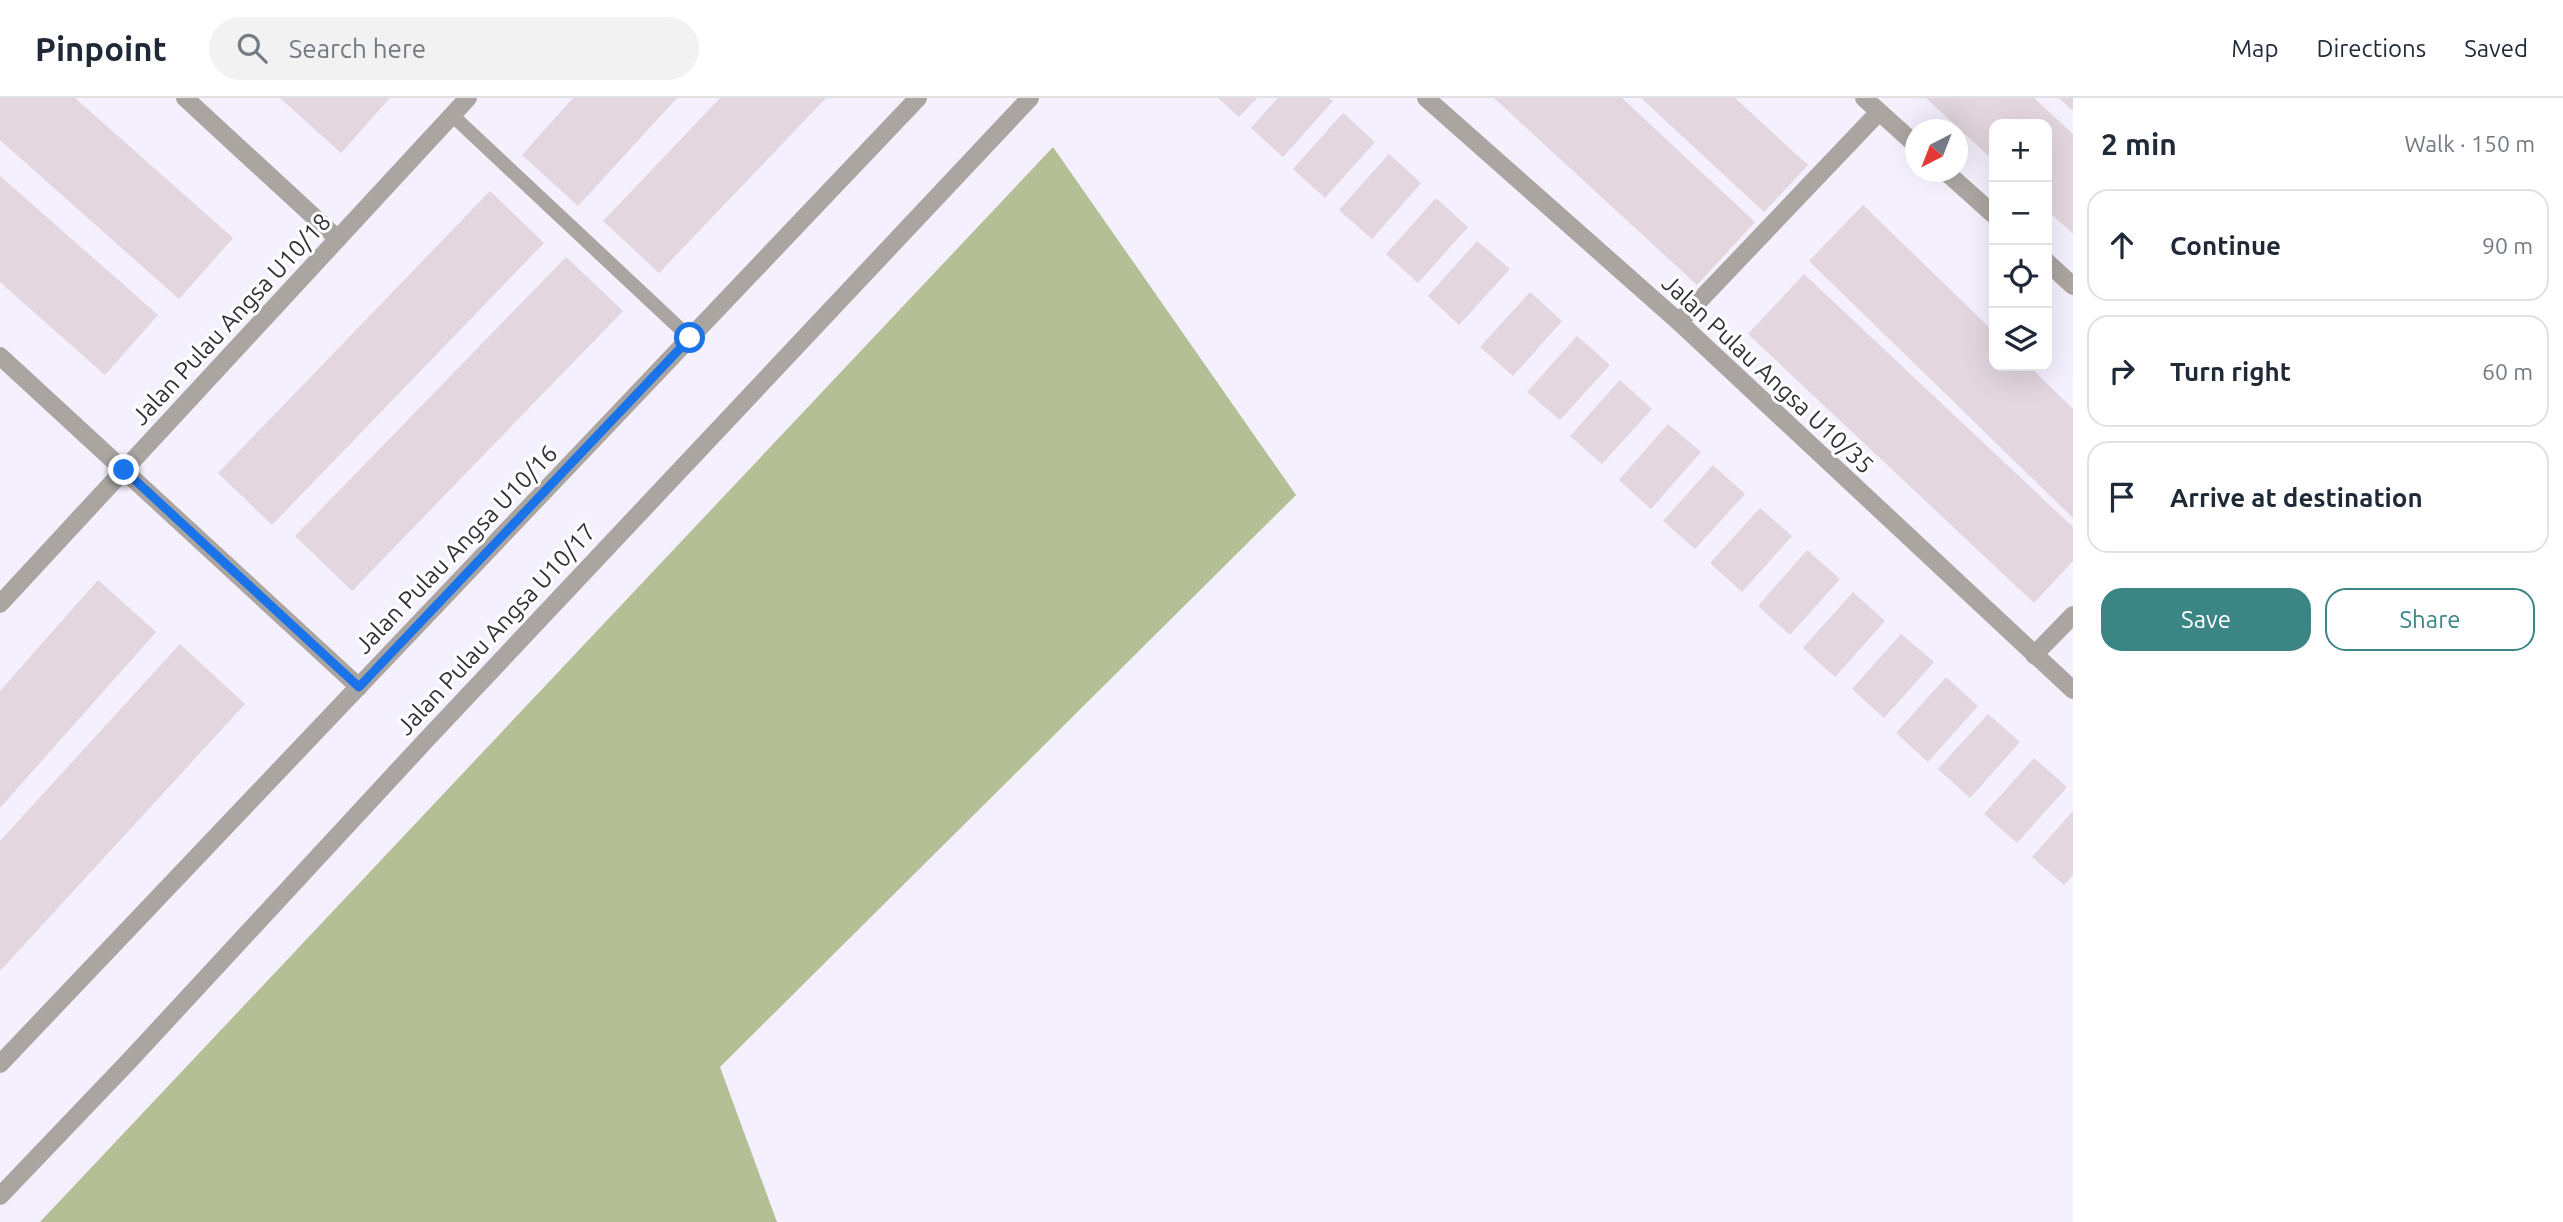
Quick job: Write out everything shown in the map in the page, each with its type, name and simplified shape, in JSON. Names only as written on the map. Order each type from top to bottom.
[{"type":"street","points":[[185,98],[338,239]]},
{"type":"street","name":"Jalan Pulau Angsa U10/18","points":[[0,604],[468,98]]},
{"type":"street","name":"Jalan Pulau Angsa U10/16","points":[[0,1064],[918,98]]},
{"type":"street","name":"Jalan Pulau Angsa U10/17","points":[[0,1196],[1030,98]]},
{"type":"street","name":"Jalan Pulau Angsa U10/35","points":[[1426,98],[1679,322],[2073,691]]},
{"type":"street","points":[[1864,98],[1905,135]]},
{"type":"street","points":[[1679,322],[1880,112]]},
{"type":"street","points":[[1956,182],[1989,211]]},
{"type":"street","points":[[2052,267],[2073,286]]},
{"type":"street","points":[[0,356],[359,687]]},
{"type":"street","points":[[2034,655],[2073,615]]},
{"type":"lane","points":[[452,116],[690,338]]},
{"type":"green space","points":[[1053,147],[1296,495],[720,1067],[777,1222],[40,1222]]},
{"type":"building","points":[[0,98],[75,98],[233,238],[179,299],[0,140]]},
{"type":"building","points":[[280,98],[390,98],[341,153]]},
{"type":"building","points":[[573,98],[677,98],[578,206],[522,155]]},
{"type":"building","points":[[720,98],[826,98],[659,273],[603,221]]},
{"type":"building","points":[[1218,98],[1257,98],[1239,117]]},
{"type":"building","points":[[1278,98],[1329,98],[1333,101],[1283,157],[1251,128]]},
{"type":"building","points":[[1494,98],[1622,98],[1755,222],[1697,285]]},
{"type":"building","points":[[1641,98],[1735,98],[1808,165],[1764,212]]},
{"type":"building","points":[[1926,98],[2034,98],[2073,134],[2073,234],[2052,215],[2052,119],[1989,119],[1989,156],[1968,137],[1968,119],[1949,119]]},
{"type":"building","points":[[2059,98],[2073,98],[2073,111]]},
{"type":"building","points":[[1343,113],[1375,142],[1325,198],[1293,169]]},
{"type":"building","points":[[1389,154],[1421,183],[1372,239],[1339,210]]},
{"type":"building","points":[[0,176],[158,315],[105,375],[0,282]]},
{"type":"building","points":[[490,191],[544,243],[272,525],[218,473]]},
{"type":"building","points":[[1436,198],[1468,227],[1418,283],[1386,254]]},
{"type":"building","points":[[1863,205],[1989,327],[1989,371],[2034,371],[2073,409],[2073,518],[1809,261]]},
{"type":"building","points":[[1477,241],[1510,269],[1459,325],[1428,296]]},
{"type":"building","points":[[566,257],[623,311],[352,591],[295,536]]},
{"type":"building","points":[[1804,274],[2073,527],[2073,561],[2034,603],[1748,334]]},
{"type":"building","points":[[1530,292],[1562,321],[1513,376],[1480,347]]},
{"type":"building","points":[[1577,336],[1610,365],[1560,420],[1527,392]]},
{"type":"building","points":[[1620,380],[1652,409],[1602,464],[1570,436]]},
{"type":"building","points":[[1668,424],[1701,452],[1651,509],[1619,480]]},
{"type":"building","points":[[1713,465],[1745,494],[1695,549],[1663,521]]},
{"type":"building","points":[[1760,508],[1792,536],[1742,592],[1710,563]]},
{"type":"building","points":[[1807,550],[1840,579],[1790,635],[1758,606]]},
{"type":"building","points":[[98,580],[156,632],[0,808],[0,691]]},
{"type":"building","points":[[1853,592],[1885,621],[1835,677],[1803,648]]},
{"type":"building","points":[[1901,634],[1934,662],[1884,718],[1852,689]]},
{"type":"building","points":[[180,644],[245,704],[0,971],[0,841]]},
{"type":"building","points":[[1946,677],[1978,706],[1928,762],[1896,733]]},
{"type":"building","points":[[1988,714],[2020,742],[1970,798],[1938,769]]},
{"type":"building","points":[[2034,758],[2067,787],[2017,843],[1984,814]]},
{"type":"building","points":[[2073,811],[2073,875],[2064,885],[2032,857]]},
{"type":"route","points":[[124,470],[359,687],[690,338]]}]
